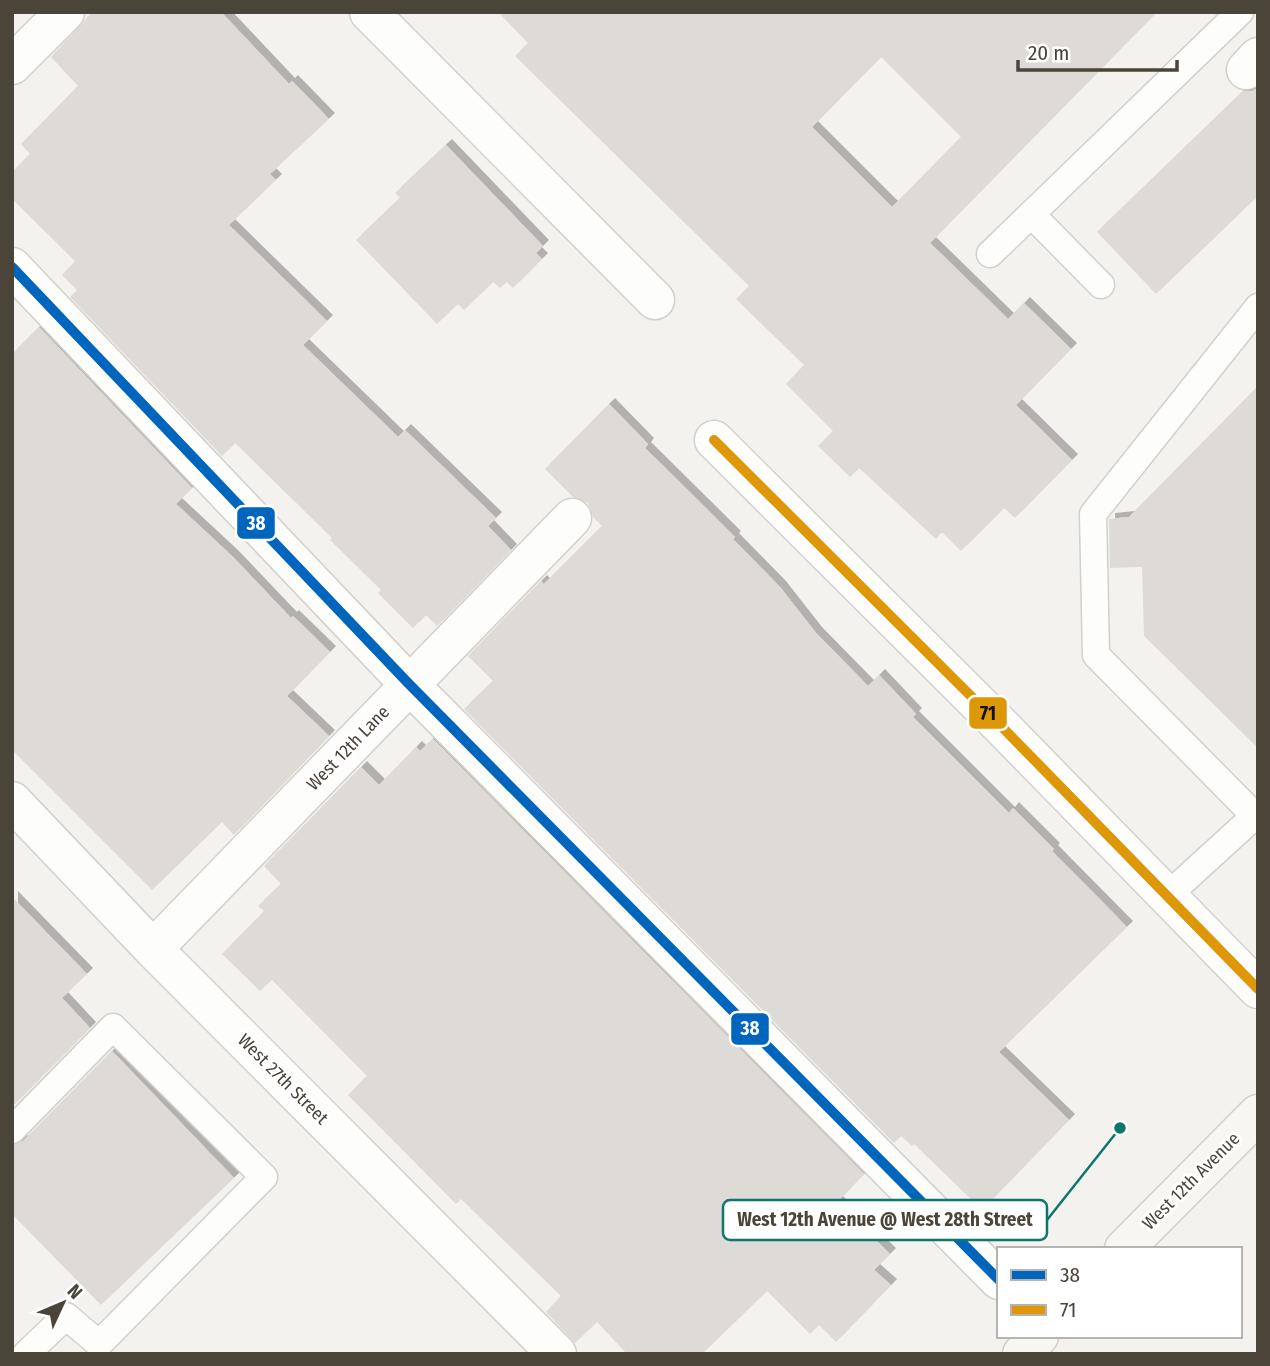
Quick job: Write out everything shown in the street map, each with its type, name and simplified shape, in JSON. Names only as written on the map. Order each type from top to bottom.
[{"type":"main road","name":"West 12th Avenue","points":[[1127,1247],[1258,1114]]},
{"type":"main road","points":[[1022,1354],[1037,1338]]},
{"type":"street","points":[[12,65],[65,12]]},
{"type":"street","points":[[369,12],[655,300]]},
{"type":"street","points":[[12,267],[410,684],[997,1278]]},
{"type":"street","points":[[714,440],[995,719],[1258,989]]},
{"type":"street","name":"West 12th Lane","points":[[153,949],[572,518]]},
{"type":"street","name":"West 27th Street","points":[[12,801],[153,949],[557,1354]]},
{"type":"lane","points":[[990,254],[1240,12]]},
{"type":"lane","points":[[1031,214],[1101,285]]},
{"type":"lane","points":[[1167,896],[1256,815],[1096,655],[1093,514],[1258,307]]},
{"type":"lane","points":[[12,1130],[113,1027],[264,1177],[99,1343],[65,1316],[26,1354]]},
{"type":"building","points":[[92,12],[221,12],[289,84],[292,81],[329,119],[270,174],[276,180],[229,225],[327,321],[303,345],[398,437],[405,430],[496,518],[488,526],[511,550],[437,626],[426,615],[413,628],[378,593],[381,590],[330,540],[332,538],[235,443],[222,456],[70,297],[77,290],[62,275],[75,261],[12,199],[12,172],[30,154],[21,144],[78,86],[51,57]]},
{"type":"building","points":[[498,12],[1157,12],[930,243],[1008,319],[1024,303],[1071,349],[1016,405],[1072,460],[1015,518],[1004,508],[961,551],[942,532],[936,539],[859,468],[850,477],[818,446],[833,431],[786,384],[804,365],[736,299],[749,286],[515,56],[528,43]],"holes":[[[881,57],[961,137],[892,207],[812,127]]]},
{"type":"building","points":[[1258,88],[1258,196],[1156,294],[1097,232],[1243,91]]},
{"type":"building","points":[[446,145],[543,246],[536,253],[542,259],[513,288],[507,282],[500,288],[493,282],[464,310],[458,304],[437,324],[356,240],[400,198],[395,193]]},
{"type":"building","points":[[39,327],[192,488],[176,504],[233,557],[291,618],[293,616],[330,652],[287,696],[329,736],[234,835],[222,822],[152,890],[12,750],[12,354]]},
{"type":"building","points":[[1258,386],[1258,748],[1144,636],[1142,567],[1110,568],[1109,519],[1129,517]]},
{"type":"building","points":[[609,404],[648,444],[645,448],[735,537],[733,539],[780,587],[816,633],[868,686],[879,675],[916,714],[913,717],[1009,813],[1013,808],[1127,927],[999,1052],[1069,1120],[982,1210],[914,1144],[912,1146],[901,1136],[894,1143],[464,709],[493,681],[468,656],[541,581],[544,584],[602,526],[593,517],[588,503],[573,497],[545,469]]},
{"type":"building","points":[[433,739],[864,1174],[837,1202],[890,1254],[874,1270],[891,1285],[836,1342],[819,1325],[810,1334],[767,1291],[702,1354],[627,1354],[597,1322],[575,1343],[546,1312],[561,1296],[461,1199],[456,1204],[348,1095],[367,1076],[272,980],[260,991],[222,954],[264,911],[258,906],[281,884],[264,866],[361,767],[379,785],[416,747],[420,751]]},
{"type":"building","points":[[12,897],[87,974],[62,998],[90,1028],[12,1107]]},
{"type":"building","points":[[112,1051],[234,1178],[101,1305],[12,1214],[12,1145],[23,1141]]},
{"type":"transit line","name":"38","points":[[12,267],[409,684],[997,1278]]},
{"type":"transit line","name":"71","points":[[714,440],[1004,729],[1258,989]]},
{"type":"place","name":"West 12th Avenue @ West 28th Street","points":[[1120,1128]]}]
